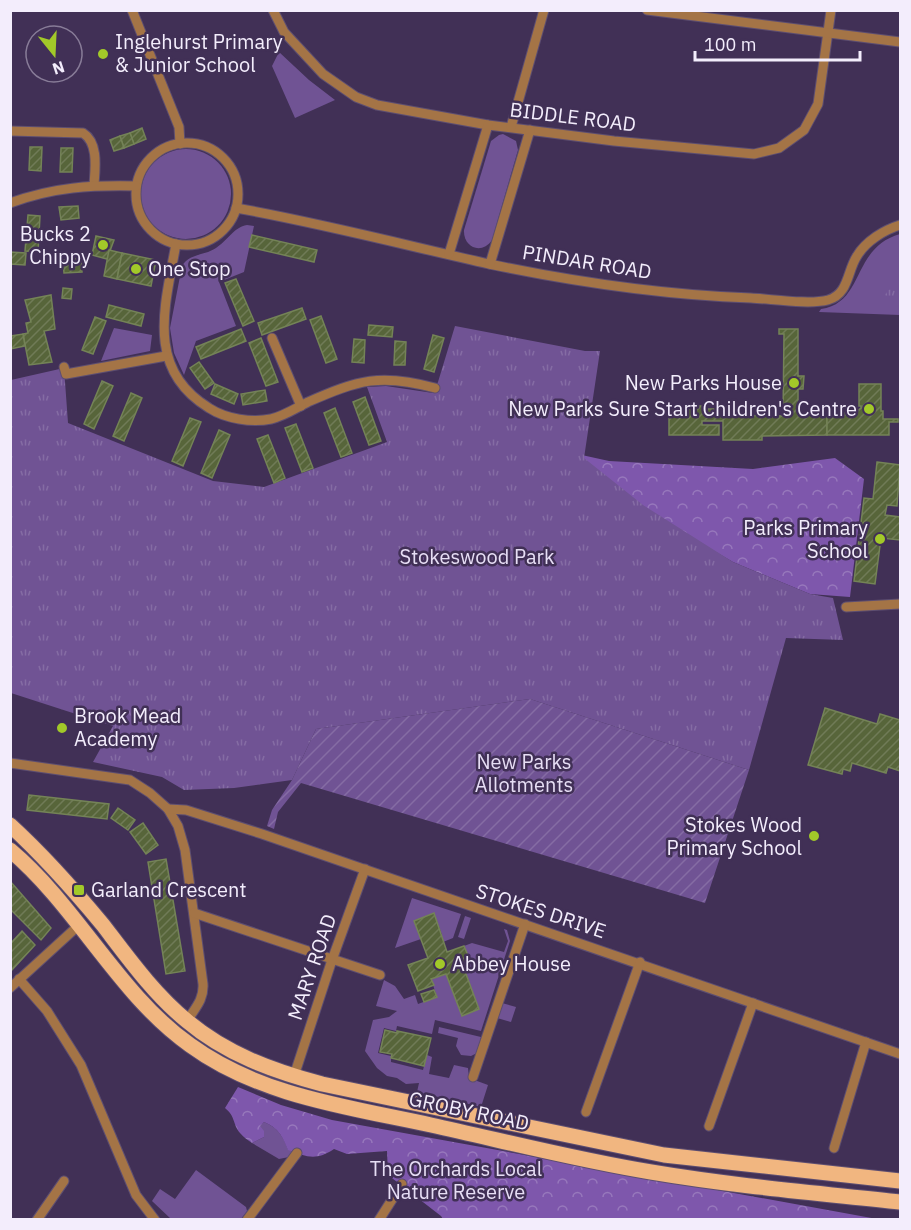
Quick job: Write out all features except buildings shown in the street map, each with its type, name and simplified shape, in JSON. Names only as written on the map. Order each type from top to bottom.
[{"type":"main road","name":"GROBY ROAD","points":[[10,825],[44,855],[150,986],[187,1021],[213,1040],[267,1068],[322,1084],[664,1155],[900,1181]]},
{"type":"main road","name":"GROBY ROAD","points":[[10,850],[37,875],[149,1010],[178,1037],[212,1060],[272,1088],[348,1107],[650,1172],[741,1185],[900,1202]]},
{"type":"main road","points":[[83,929],[101,923]]},
{"type":"street","points":[[132,10],[179,127],[180,144]]},
{"type":"street","name":"BIDDLE ROAD","points":[[273,10],[284,32],[323,74],[356,97],[377,105],[400,111],[488,125],[614,141],[754,154],[779,148],[804,130],[818,104],[831,10]]},
{"type":"street","points":[[511,127],[544,10]]},
{"type":"street","points":[[647,10],[900,42]]},
{"type":"street","points":[[449,254],[488,125]]},
{"type":"street","points":[[490,264],[530,130]]},
{"type":"street","points":[[10,131],[87,135],[94,149],[94,185]]},
{"type":"street","points":[[194,144],[208,148],[225,161],[236,179],[238,193],[236,207],[224,230],[214,238],[189,245],[176,244],[162,239],[149,229],[136,202],[136,186],[140,174],[156,154],[167,147],[194,144]]},
{"type":"street","points":[[10,203],[53,190],[94,185],[136,186]]},
{"type":"street","name":"PINDAR ROAD","points":[[236,207],[490,264],[601,284],[728,298],[821,301],[842,291],[857,256],[872,240],[900,225]]},
{"type":"street","points":[[176,244],[163,324],[166,356],[186,391],[214,411],[227,416],[254,420],[271,419],[358,382],[379,378],[435,388]]},
{"type":"street","points":[[272,338],[301,406]]},
{"type":"street","points":[[64,367],[66,374],[166,356]]},
{"type":"street","points":[[846,607],[900,604]]},
{"type":"street","points":[[10,763],[130,780],[168,809],[178,826],[183,842],[203,994],[187,1021]]},
{"type":"street","name":"STOKES DRIVE","points":[[168,809],[186,810],[365,869],[640,962],[900,1054]]},
{"type":"street","name":"MARY ROAD","points":[[294,1076],[365,869]]},
{"type":"street","points":[[194,914],[380,975]]},
{"type":"street","points":[[473,1077],[525,924]]},
{"type":"street","points":[[10,988],[83,929]]},
{"type":"street","points":[[586,1112],[640,962]]},
{"type":"street","points":[[19,979],[47,1011],[81,1065],[136,1195],[155,1220]]},
{"type":"street","points":[[709,1126],[753,1003]]},
{"type":"street","points":[[834,1148],[866,1042]]},
{"type":"street","points":[[248,1220],[297,1153]]},
{"type":"street","points":[[37,1220],[64,1181]]},
{"type":"street","points":[[380,1220],[402,1184]]},
{"type":"green space","points":[[279,52],[335,100],[295,118],[272,66]]},
{"type":"green space","points":[[503,134],[516,141],[518,150],[492,240],[488,245],[478,248],[470,245],[464,230],[491,141]]},
{"type":"green space","points":[[186,149],[203,153],[218,162],[227,177],[231,194],[227,211],[218,226],[203,235],[186,239],[169,235],[154,226],[145,211],[141,194],[145,177],[154,162],[169,153]]},
{"type":"green space","points":[[247,225],[254,226],[244,272],[219,282],[236,326],[196,341],[184,375],[174,353],[170,328],[182,266],[189,259],[216,248],[238,228]]},
{"type":"green space","points":[[900,234],[900,315],[819,312],[821,309],[835,305],[845,297],[873,251],[884,241]]},
{"type":"green space","points":[[900,287],[900,304],[889,303],[885,295],[888,290]]},
{"type":"green space","name":"Stokeswood Park","points":[[455,326],[585,351],[600,351],[584,458],[643,505],[733,562],[810,594],[833,598],[843,640],[786,638],[749,770],[530,699],[316,729],[292,780],[234,788],[184,790],[162,777],[93,762],[113,726],[11,693],[11,380],[64,368],[68,423],[213,481],[264,487],[387,442],[367,387],[386,386],[433,393]]},
{"type":"green space","points":[[114,328],[152,335],[150,351],[101,361]]},
{"type":"green space","points":[[559,450],[609,461],[753,469],[835,458],[864,479],[850,597],[810,594],[733,562],[672,526]]},
{"type":"green space","name":"New Parks Allotments","points":[[530,699],[749,770],[705,903],[301,783],[278,812],[274,829],[267,826],[272,810],[292,780],[316,729]]},
{"type":"green space","points":[[412,898],[461,914],[453,938],[443,942],[434,913],[414,921],[421,939],[395,948]]},
{"type":"green space","points":[[465,916],[471,918],[464,939],[458,937]]},
{"type":"green space","points":[[504,929],[507,930],[510,941],[481,1031],[435,1020],[432,1034],[397,1026],[396,1031],[384,1028],[378,1053],[391,1056],[391,1062],[423,1070],[427,1055],[432,1057],[429,1074],[449,1078],[454,1065],[468,1068],[469,1078],[488,1085],[481,1107],[417,1092],[419,1083],[406,1084],[397,1078],[387,1076],[377,1068],[365,1051],[373,1020],[389,1017],[397,1011],[376,1006],[384,980],[395,986],[404,999],[415,995],[418,1004],[437,997],[431,979],[446,974],[462,1015],[479,1009],[463,966],[471,963],[464,946],[472,943],[504,952],[508,941]]},
{"type":"green space","points":[[502,1003],[516,1007],[511,1022],[497,1018]]},
{"type":"green space","points":[[439,1027],[481,1037],[477,1053],[471,1056],[461,1055],[456,1046],[458,1038],[438,1033]]},
{"type":"green space","name":"The Orchards Local Nature Reserve","points":[[238,1087],[281,1105],[332,1120],[877,1219],[443,1219],[388,1175],[387,1151],[347,1154],[334,1149],[322,1155],[306,1156],[288,1150],[279,1133],[264,1122],[260,1126],[264,1131],[264,1137],[252,1143],[240,1133],[231,1114],[225,1108]]},
{"type":"green space","points":[[264,1122],[276,1129],[288,1149],[292,1151],[289,1157],[279,1159],[252,1143],[264,1137],[259,1126]]},
{"type":"green space","points":[[196,1170],[246,1207],[247,1211],[241,1219],[171,1219],[152,1201],[160,1189],[175,1199]]},
{"type":"place","name":"Inglehurst Primary & Junior School","points":[[103,54]]},
{"type":"place","name":"Bucks 2 Chippy","points":[[103,245]]},
{"type":"place","name":"One Stop","points":[[136,269]]},
{"type":"place","name":"New Parks House","points":[[794,383]]},
{"type":"place","name":"New Parks Sure Start Children's Centre","points":[[869,409]]},
{"type":"place","name":"Parks Primary School","points":[[880,539]]},
{"type":"place","name":"Brook Mead Academy","points":[[62,728]]},
{"type":"place","name":"Stokes Wood Primary School","points":[[814,836]]},
{"type":"place","name":"Garland Crescent","points":[[79,890]]},
{"type":"place","name":"Abbey House","points":[[440,964]]}]
